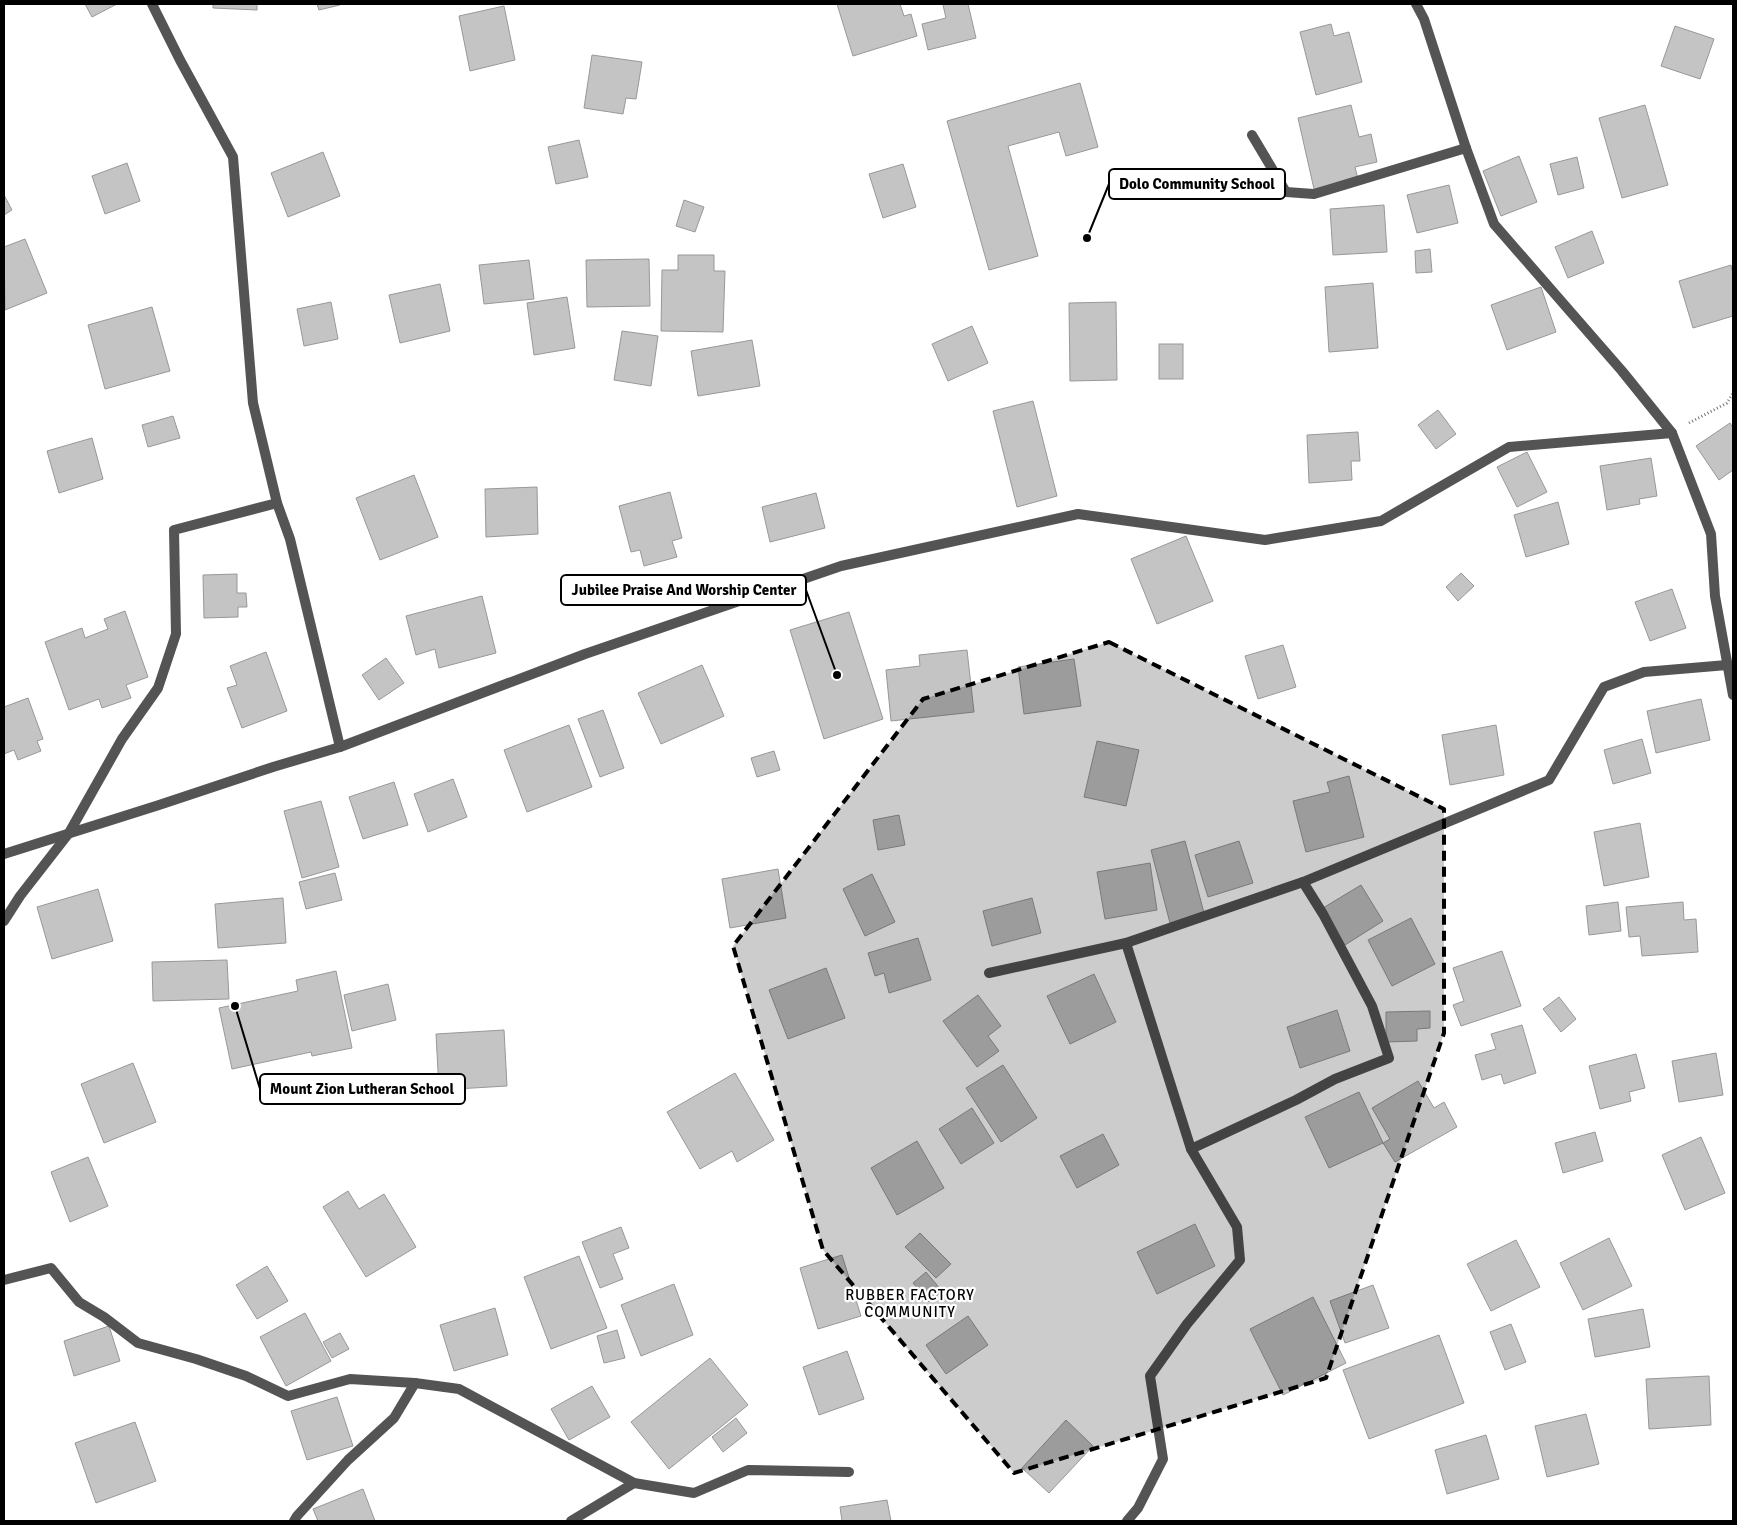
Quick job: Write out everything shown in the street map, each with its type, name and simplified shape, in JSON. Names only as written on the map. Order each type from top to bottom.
[{"type":"street","points":[[152,4],[233,157],[253,404],[277,503],[290,539],[340,747]]},
{"type":"street","points":[[1416,4],[1424,19],[1466,148],[1494,224],[1622,371],[1672,433],[1711,534],[1716,596],[1733,695]]},
{"type":"street","points":[[1252,135],[1286,192],[1314,194],[1466,148]]},
{"type":"street","points":[[4,854],[340,747],[585,654],[841,566],[1078,514],[1265,540],[1381,521],[1509,447],[1672,433]]},
{"type":"street","points":[[4,920],[20,896],[69,833],[122,739],[158,688],[176,634],[174,530],[277,503]]},
{"type":"street","points":[[989,973],[1126,942],[1303,882],[1549,780],[1604,687],[1644,672],[1727,665]]},
{"type":"street","points":[[1191,1149],[1296,1100],[1335,1079],[1389,1058],[1372,1006],[1323,914],[1303,882]]},
{"type":"street","points":[[1126,942],[1191,1149],[1237,1227],[1240,1260],[1187,1324],[1150,1376],[1163,1459],[1138,1508],[1127,1521]]},
{"type":"street","points":[[4,1280],[51,1268],[79,1302],[104,1317],[138,1343],[196,1359],[246,1376],[288,1396],[350,1379],[415,1383],[459,1389],[634,1483],[694,1493],[748,1470],[849,1472]]},
{"type":"street","points":[[294,1521],[348,1460],[394,1418],[415,1383]]},
{"type":"street","points":[[571,1521],[634,1483]]},
{"type":"path","points":[[1672,433],[1727,403],[1733,393]]},
{"type":"highlighted area","points":[[1109,642],[1444,809],[1444,1033],[1326,1378],[1014,1473],[823,1250],[733,946],[923,699]]},
{"type":"building","points":[[85,4],[117,4],[92,17]]},
{"type":"building","points":[[213,4],[257,4],[257,10],[213,8]]},
{"type":"building","points":[[317,4],[339,4],[340,5],[319,10]]},
{"type":"building","points":[[837,4],[900,4],[904,16],[911,14],[917,36],[853,56]]},
{"type":"building","points":[[968,4],[976,38],[928,50],[922,24],[946,18],[943,5]]},
{"type":"building","points":[[504,6],[515,60],[470,71],[459,16]]},
{"type":"building","points":[[1331,24],[1334,36],[1349,32],[1362,82],[1316,95],[1300,32]]},
{"type":"building","points":[[1675,26],[1714,39],[1700,79],[1661,66]]},
{"type":"building","points":[[592,55],[642,62],[636,99],[626,98],[623,114],[584,108]]},
{"type":"building","points":[[1080,83],[1098,147],[1066,156],[1059,132],[1008,146],[1038,256],[989,270],[947,121]]},
{"type":"building","points":[[1351,105],[1359,137],[1371,134],[1377,162],[1355,167],[1358,179],[1314,189],[1298,118]]},
{"type":"building","points":[[1645,105],[1668,185],[1622,198],[1599,118]]},
{"type":"building","points":[[579,140],[588,177],[556,184],[548,147]]},
{"type":"building","points":[[323,152],[340,196],[288,217],[271,173]]},
{"type":"building","points":[[1519,156],[1537,202],[1501,216],[1483,171]]},
{"type":"building","points":[[1577,157],[1584,188],[1558,195],[1550,164]]},
{"type":"building","points":[[127,163],[140,201],[105,214],[92,176]]},
{"type":"building","points":[[903,164],[916,207],[883,218],[869,174]]},
{"type":"building","points":[[1449,185],[1458,223],[1417,233],[1407,195]]},
{"type":"building","points":[[4,195],[12,210],[4,215]]},
{"type":"building","points":[[684,200],[704,207],[695,232],[676,226]]},
{"type":"building","points":[[1384,205],[1387,252],[1333,255],[1330,209]]},
{"type":"building","points":[[1592,231],[1604,263],[1568,278],[1555,247]]},
{"type":"building","points":[[25,239],[47,293],[5,310],[4,247]]},
{"type":"building","points":[[1430,249],[1432,272],[1416,273],[1415,251]]},
{"type":"building","points":[[678,255],[714,255],[714,271],[725,271],[723,332],[661,331],[662,270],[678,270]]},
{"type":"building","points":[[649,259],[650,306],[587,307],[586,260]]},
{"type":"building","points":[[529,260],[534,299],[484,304],[479,265]]},
{"type":"building","points":[[1731,265],[1733,274],[1733,316],[1693,328],[1679,281]]},
{"type":"building","points":[[1373,283],[1378,348],[1329,352],[1325,287]]},
{"type":"building","points":[[440,284],[450,331],[400,343],[389,295]]},
{"type":"building","points":[[1541,287],[1556,332],[1507,350],[1491,305]]},
{"type":"building","points":[[567,297],[575,348],[534,355],[527,303]]},
{"type":"building","points":[[331,302],[338,339],[304,346],[297,309]]},
{"type":"building","points":[[1116,302],[1117,380],[1070,381],[1069,303]]},
{"type":"building","points":[[152,307],[170,371],[105,389],[88,325]]},
{"type":"building","points":[[972,326],[988,363],[948,381],[932,344]]},
{"type":"building","points":[[622,331],[658,336],[651,386],[614,380]]},
{"type":"building","points":[[752,340],[760,386],[698,396],[691,351]]},
{"type":"building","points":[[1159,344],[1183,344],[1183,379],[1159,379]]},
{"type":"building","points":[[1033,401],[1057,496],[1017,507],[993,411]]},
{"type":"building","points":[[1438,410],[1456,434],[1436,449],[1418,425]]},
{"type":"building","points":[[173,416],[180,438],[148,447],[142,425]]},
{"type":"building","points":[[1730,423],[1733,428],[1733,470],[1719,480],[1696,446]]},
{"type":"building","points":[[1358,432],[1360,461],[1351,461],[1352,480],[1309,483],[1307,435]]},
{"type":"building","points":[[92,438],[103,479],[59,493],[47,451]]},
{"type":"building","points":[[1527,452],[1547,492],[1517,507],[1497,467]]},
{"type":"building","points":[[1651,458],[1657,496],[1639,499],[1640,504],[1607,510],[1600,466]]},
{"type":"building","points":[[414,475],[438,537],[380,560],[356,498]]},
{"type":"building","points":[[537,487],[538,534],[486,537],[485,489]]},
{"type":"building","points":[[670,492],[682,538],[672,541],[677,557],[644,566],[640,550],[631,552],[619,506]]},
{"type":"building","points":[[816,493],[825,528],[770,542],[762,507]]},
{"type":"building","points":[[1558,502],[1569,544],[1526,557],[1514,515]]},
{"type":"building","points":[[1186,536],[1213,601],[1157,624],[1131,559]]},
{"type":"building","points":[[1461,573],[1474,586],[1458,601],[1446,587]]},
{"type":"building","points":[[237,574],[237,593],[246,593],[247,607],[238,607],[238,617],[204,618],[203,575]]},
{"type":"building","points":[[1672,589],[1686,628],[1650,641],[1635,602]]},
{"type":"building","points":[[482,596],[496,653],[439,668],[435,649],[416,655],[406,616]]},
{"type":"building","points":[[125,611],[148,677],[126,685],[131,698],[102,708],[99,699],[69,710],[45,642],[82,628],[85,638],[108,629],[104,619]]},
{"type":"building","points":[[849,612],[883,719],[824,739],[790,630]]},
{"type":"building","points":[[1283,645],[1296,687],[1258,699],[1245,656]]},
{"type":"building","points":[[967,650],[974,712],[891,721],[886,670],[920,666],[919,655]]},
{"type":"building","points":[[266,652],[287,711],[242,728],[227,688],[237,685],[230,666]]},
{"type":"building","points":[[386,658],[404,683],[379,700],[362,675]]},
{"type":"building","points":[[1074,659],[1081,706],[1024,714],[1018,667]]},
{"type":"building","points":[[702,665],[724,716],[661,744],[638,693]]},
{"type":"building","points":[[28,698],[43,739],[37,741],[41,751],[18,760],[14,750],[4,754],[4,707]]},
{"type":"building","points":[[1701,699],[1710,740],[1656,753],[1647,711]]},
{"type":"building","points":[[603,710],[624,768],[600,777],[578,719]]},
{"type":"building","points":[[569,725],[592,787],[527,812],[504,750]]},
{"type":"building","points":[[1496,725],[1504,775],[1450,785],[1442,735]]},
{"type":"building","points":[[1642,739],[1651,773],[1613,784],[1604,750]]},
{"type":"building","points":[[1097,741],[1139,750],[1126,806],[1084,797]]},
{"type":"building","points":[[774,751],[780,770],[757,777],[751,758]]},
{"type":"building","points":[[1349,776],[1364,837],[1306,852],[1293,801],[1330,792],[1327,782]]},
{"type":"building","points":[[453,779],[467,817],[428,832],[414,794]]},
{"type":"building","points":[[394,782],[408,825],[363,839],[349,797]]},
{"type":"building","points":[[321,801],[339,867],[302,878],[284,811]]},
{"type":"building","points":[[899,815],[905,845],[878,850],[873,820]]},
{"type":"building","points":[[1640,823],[1649,877],[1604,886],[1594,832]]},
{"type":"building","points":[[1185,841],[1204,913],[1170,923],[1151,850]]},
{"type":"building","points":[[1239,841],[1253,883],[1208,897],[1195,855]]},
{"type":"building","points":[[1150,863],[1157,910],[1105,919],[1097,872]]},
{"type":"building","points":[[778,869],[786,918],[730,928],[722,879]]},
{"type":"building","points":[[335,873],[342,900],[306,909],[299,882]]},
{"type":"building","points":[[872,874],[895,922],[865,936],[843,889]]},
{"type":"building","points":[[1361,885],[1383,921],[1345,945],[1323,908]]},
{"type":"building","points":[[98,889],[113,941],[52,959],[37,907]]},
{"type":"building","points":[[283,898],[286,943],[218,948],[215,904]]},
{"type":"building","points":[[1032,898],[1041,933],[992,946],[983,911]]},
{"type":"building","points":[[1618,902],[1621,931],[1589,935],[1586,906]]},
{"type":"building","points":[[1683,902],[1684,920],[1696,919],[1698,952],[1642,956],[1640,936],[1629,937],[1626,907]]},
{"type":"building","points":[[1411,918],[1435,964],[1392,986],[1368,940]]},
{"type":"building","points":[[918,938],[931,980],[889,993],[884,973],[875,976],[868,953]]},
{"type":"building","points":[[1502,951],[1521,1006],[1461,1026],[1453,1005],[1464,1001],[1453,968]]},
{"type":"building","points":[[227,960],[229,999],[153,1001],[152,962]]},
{"type":"building","points":[[826,968],[845,1018],[788,1039],[769,990]]},
{"type":"building","points":[[336,971],[352,1048],[312,1056],[311,1052],[232,1069],[219,1008],[298,991],[296,980]]},
{"type":"building","points":[[1094,974],[1116,1022],[1070,1044],[1047,996]]},
{"type":"building","points":[[388,984],[396,1020],[352,1031],[344,995]]},
{"type":"building","points":[[978,995],[1001,1026],[988,1036],[999,1051],[977,1067],[943,1021]]},
{"type":"building","points":[[1559,997],[1576,1019],[1561,1032],[1543,1009]]},
{"type":"building","points":[[1337,1010],[1350,1051],[1300,1068],[1287,1027]]},
{"type":"building","points":[[1430,1011],[1430,1028],[1417,1029],[1417,1041],[1386,1042],[1386,1012]]},
{"type":"building","points":[[1522,1025],[1536,1073],[1504,1084],[1501,1074],[1482,1080],[1475,1055],[1496,1049],[1491,1034]]},
{"type":"building","points":[[504,1030],[507,1086],[439,1090],[436,1034]]},
{"type":"building","points":[[1716,1053],[1723,1095],[1679,1102],[1672,1061]]},
{"type":"building","points":[[1636,1054],[1645,1088],[1629,1092],[1631,1101],[1600,1109],[1589,1066]]},
{"type":"building","points":[[133,1063],[156,1122],[104,1143],[81,1084]]},
{"type":"building","points":[[1003,1065],[1037,1118],[1001,1142],[966,1088]]},
{"type":"building","points":[[735,1073],[774,1140],[737,1162],[732,1151],[700,1169],[667,1112]]},
{"type":"building","points":[[1418,1081],[1434,1108],[1444,1102],[1457,1127],[1395,1162],[1383,1143],[1390,1139],[1372,1108]]},
{"type":"building","points":[[1359,1092],[1383,1143],[1329,1168],[1305,1117]]},
{"type":"building","points":[[972,1108],[994,1143],[961,1164],[939,1129]]},
{"type":"building","points":[[1595,1132],[1603,1161],[1563,1173],[1555,1143]]},
{"type":"building","points":[[1103,1134],[1119,1165],[1077,1188],[1060,1156]]},
{"type":"building","points":[[1701,1137],[1725,1193],[1685,1210],[1662,1155]]},
{"type":"building","points":[[917,1141],[944,1188],[897,1215],[871,1168]]},
{"type":"building","points":[[88,1157],[108,1206],[70,1222],[51,1172]]},
{"type":"building","points":[[348,1191],[359,1209],[384,1194],[416,1247],[366,1277],[323,1207]]},
{"type":"building","points":[[1195,1224],[1215,1266],[1157,1294],[1137,1252]]},
{"type":"building","points":[[621,1227],[629,1248],[613,1254],[623,1279],[600,1288],[582,1242]]},
{"type":"building","points":[[920,1233],[951,1264],[936,1278],[905,1247]]},
{"type":"building","points":[[1609,1238],[1632,1286],[1583,1310],[1560,1263]]},
{"type":"building","points":[[1516,1240],[1540,1287],[1491,1311],[1467,1264]]},
{"type":"building","points":[[842,1255],[861,1316],[818,1329],[800,1268]]},
{"type":"building","points":[[579,1256],[607,1328],[551,1349],[524,1277]]},
{"type":"building","points":[[267,1266],[288,1301],[257,1319],[236,1285]]},
{"type":"building","points":[[926,1272],[942,1291],[929,1302],[913,1283]]},
{"type":"building","points":[[674,1284],[693,1335],[641,1356],[621,1305]]},
{"type":"building","points":[[1373,1285],[1389,1328],[1345,1343],[1330,1301]]},
{"type":"building","points":[[1313,1297],[1346,1363],[1283,1395],[1250,1329]]},
{"type":"building","points":[[495,1308],[508,1355],[454,1371],[440,1325]]},
{"type":"building","points":[[1643,1309],[1650,1347],[1595,1357],[1588,1319]]},
{"type":"building","points":[[305,1313],[331,1361],[286,1386],[260,1337]]},
{"type":"building","points":[[968,1316],[988,1345],[946,1374],[926,1345]]},
{"type":"building","points":[[1511,1324],[1526,1362],[1505,1370],[1490,1332]]},
{"type":"building","points":[[109,1326],[120,1361],[74,1376],[64,1341]]},
{"type":"building","points":[[617,1330],[625,1358],[604,1363],[597,1336]]},
{"type":"building","points":[[340,1333],[349,1349],[332,1358],[323,1342]]},
{"type":"building","points":[[1439,1335],[1464,1403],[1369,1439],[1343,1370]]},
{"type":"building","points":[[847,1351],[864,1399],[819,1415],[803,1367]]},
{"type":"building","points":[[710,1358],[748,1405],[669,1469],[631,1422]]},
{"type":"building","points":[[1709,1376],[1711,1425],[1649,1429],[1646,1379]]},
{"type":"building","points":[[592,1386],[610,1417],[569,1440],[551,1409]]},
{"type":"building","points":[[337,1397],[353,1446],[307,1460],[291,1411]]},
{"type":"building","points":[[1586,1414],[1599,1464],[1547,1477],[1535,1426]]},
{"type":"building","points":[[736,1418],[747,1433],[723,1452],[712,1437]]},
{"type":"building","points":[[1066,1420],[1093,1446],[1049,1493],[1022,1468]]},
{"type":"building","points":[[135,1422],[156,1481],[96,1503],[75,1443]]},
{"type":"building","points":[[1486,1435],[1499,1479],[1447,1494],[1435,1450]]},
{"type":"building","points":[[363,1489],[375,1521],[318,1521],[313,1509]]},
{"type":"building","points":[[887,1500],[891,1521],[842,1521],[840,1507]]},
{"type":"place","name":"Dolo Community School","points":[[1087,238]]},
{"type":"place","name":"Jubilee Praise And Worship Center","points":[[837,675]]},
{"type":"place","name":"Mount Zion Lutheran School","points":[[235,1006]]},
{"type":"district","name":"RUBBER FACTORY COMMUNITY","points":[[910,1304]]}]
